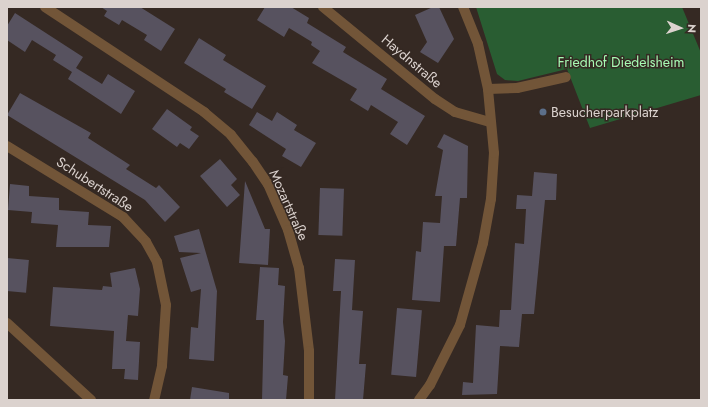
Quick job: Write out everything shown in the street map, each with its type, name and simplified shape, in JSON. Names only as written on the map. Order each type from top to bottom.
[{"type":"street","name":"Mozartstraße","points":[[45,7],[204,112],[231,135],[253,162],[268,184],[288,230],[299,268],[310,351],[309,400]]},
{"type":"street","name":"Haydnstraße","points":[[323,7],[436,99],[455,112],[491,122]]},
{"type":"street","points":[[419,400],[430,385],[460,325],[483,243],[494,153],[488,89],[478,44],[463,7]]},
{"type":"street","points":[[488,89],[517,88],[566,77]]},
{"type":"street","name":"Schubertstraße","points":[[7,146],[123,218],[146,242],[157,262],[166,305],[162,366],[154,400]]},
{"type":"street","points":[[7,323],[91,400]]},
{"type":"green space","name":"Friedhof Diedelsheim","points":[[476,7],[682,7],[701,53],[701,95],[590,128],[567,69],[518,81],[505,80],[497,74]]},
{"type":"building","points":[[101,7],[140,7],[175,29],[161,51],[144,40],[147,35],[122,20],[119,25],[104,16],[107,11]]},
{"type":"building","points":[[265,7],[291,7],[309,18],[307,23],[346,47],[343,52],[387,79],[381,89],[425,116],[407,145],[390,134],[398,122],[371,105],[368,111],[350,100],[357,89],[312,63],[320,51],[311,45],[312,42],[289,28],[284,37],[257,20]]},
{"type":"building","points":[[433,7],[439,7],[454,39],[438,63],[420,52],[427,42],[415,15]]},
{"type":"building","points":[[15,13],[83,57],[76,68],[102,84],[108,74],[135,91],[121,114],[68,79],[72,72],[53,60],[56,55],[32,40],[25,52],[7,40],[7,26]]},
{"type":"building","points":[[199,38],[226,55],[223,60],[266,86],[252,109],[224,92],[226,89],[184,63]]},
{"type":"building","points":[[20,93],[91,133],[88,138],[130,165],[126,169],[156,188],[159,185],[180,207],[165,222],[145,200],[7,115]]},
{"type":"building","points":[[167,109],[192,127],[190,130],[199,136],[189,149],[180,143],[177,147],[152,129]]},
{"type":"building","points":[[257,112],[272,121],[277,112],[297,125],[294,130],[316,143],[301,167],[282,156],[286,149],[249,125]]},
{"type":"building","points":[[444,134],[468,146],[467,198],[460,198],[456,246],[444,246],[440,302],[412,300],[416,251],[421,252],[423,222],[440,223],[442,196],[435,196],[443,150],[437,147]]},
{"type":"building","points":[[220,159],[237,179],[231,185],[240,195],[227,207],[200,176]]},
{"type":"building","points":[[534,172],[557,174],[556,200],[545,200],[534,314],[522,314],[519,347],[500,346],[497,394],[462,395],[463,382],[473,383],[476,325],[499,327],[500,310],[511,310],[515,243],[524,244],[526,209],[516,209],[517,195],[532,196]]},
{"type":"building","points":[[245,181],[265,229],[270,229],[268,265],[239,263]]},
{"type":"building","points":[[10,184],[29,186],[29,196],[59,198],[59,210],[89,212],[88,225],[111,226],[109,247],[56,247],[58,225],[31,223],[32,212],[8,210]]},
{"type":"building","points":[[320,188],[344,189],[342,236],[318,235]]},
{"type":"building","points":[[199,229],[217,291],[214,361],[189,359],[191,327],[198,328],[201,289],[191,292],[180,258],[201,253],[179,252],[174,236]]},
{"type":"building","points":[[7,258],[29,260],[26,293],[7,291]]},
{"type":"building","points":[[335,259],[355,260],[352,310],[363,311],[359,364],[366,364],[363,400],[335,400],[341,291],[333,291]]},
{"type":"building","points":[[260,267],[279,268],[278,285],[285,286],[283,322],[285,341],[283,375],[288,376],[286,400],[262,400],[264,320],[256,320]]},
{"type":"building","points":[[135,268],[140,289],[138,316],[128,315],[126,341],[140,342],[138,380],[124,379],[125,369],[112,369],[114,331],[50,326],[53,287],[102,290],[103,286],[112,287],[110,273]]},
{"type":"building","points":[[397,308],[422,310],[416,377],[391,375]]},
{"type":"building","points":[[192,387],[229,393],[229,400],[190,400]]},
{"type":"place","name":"Besucherparkplatz","points":[[543,112]]}]
